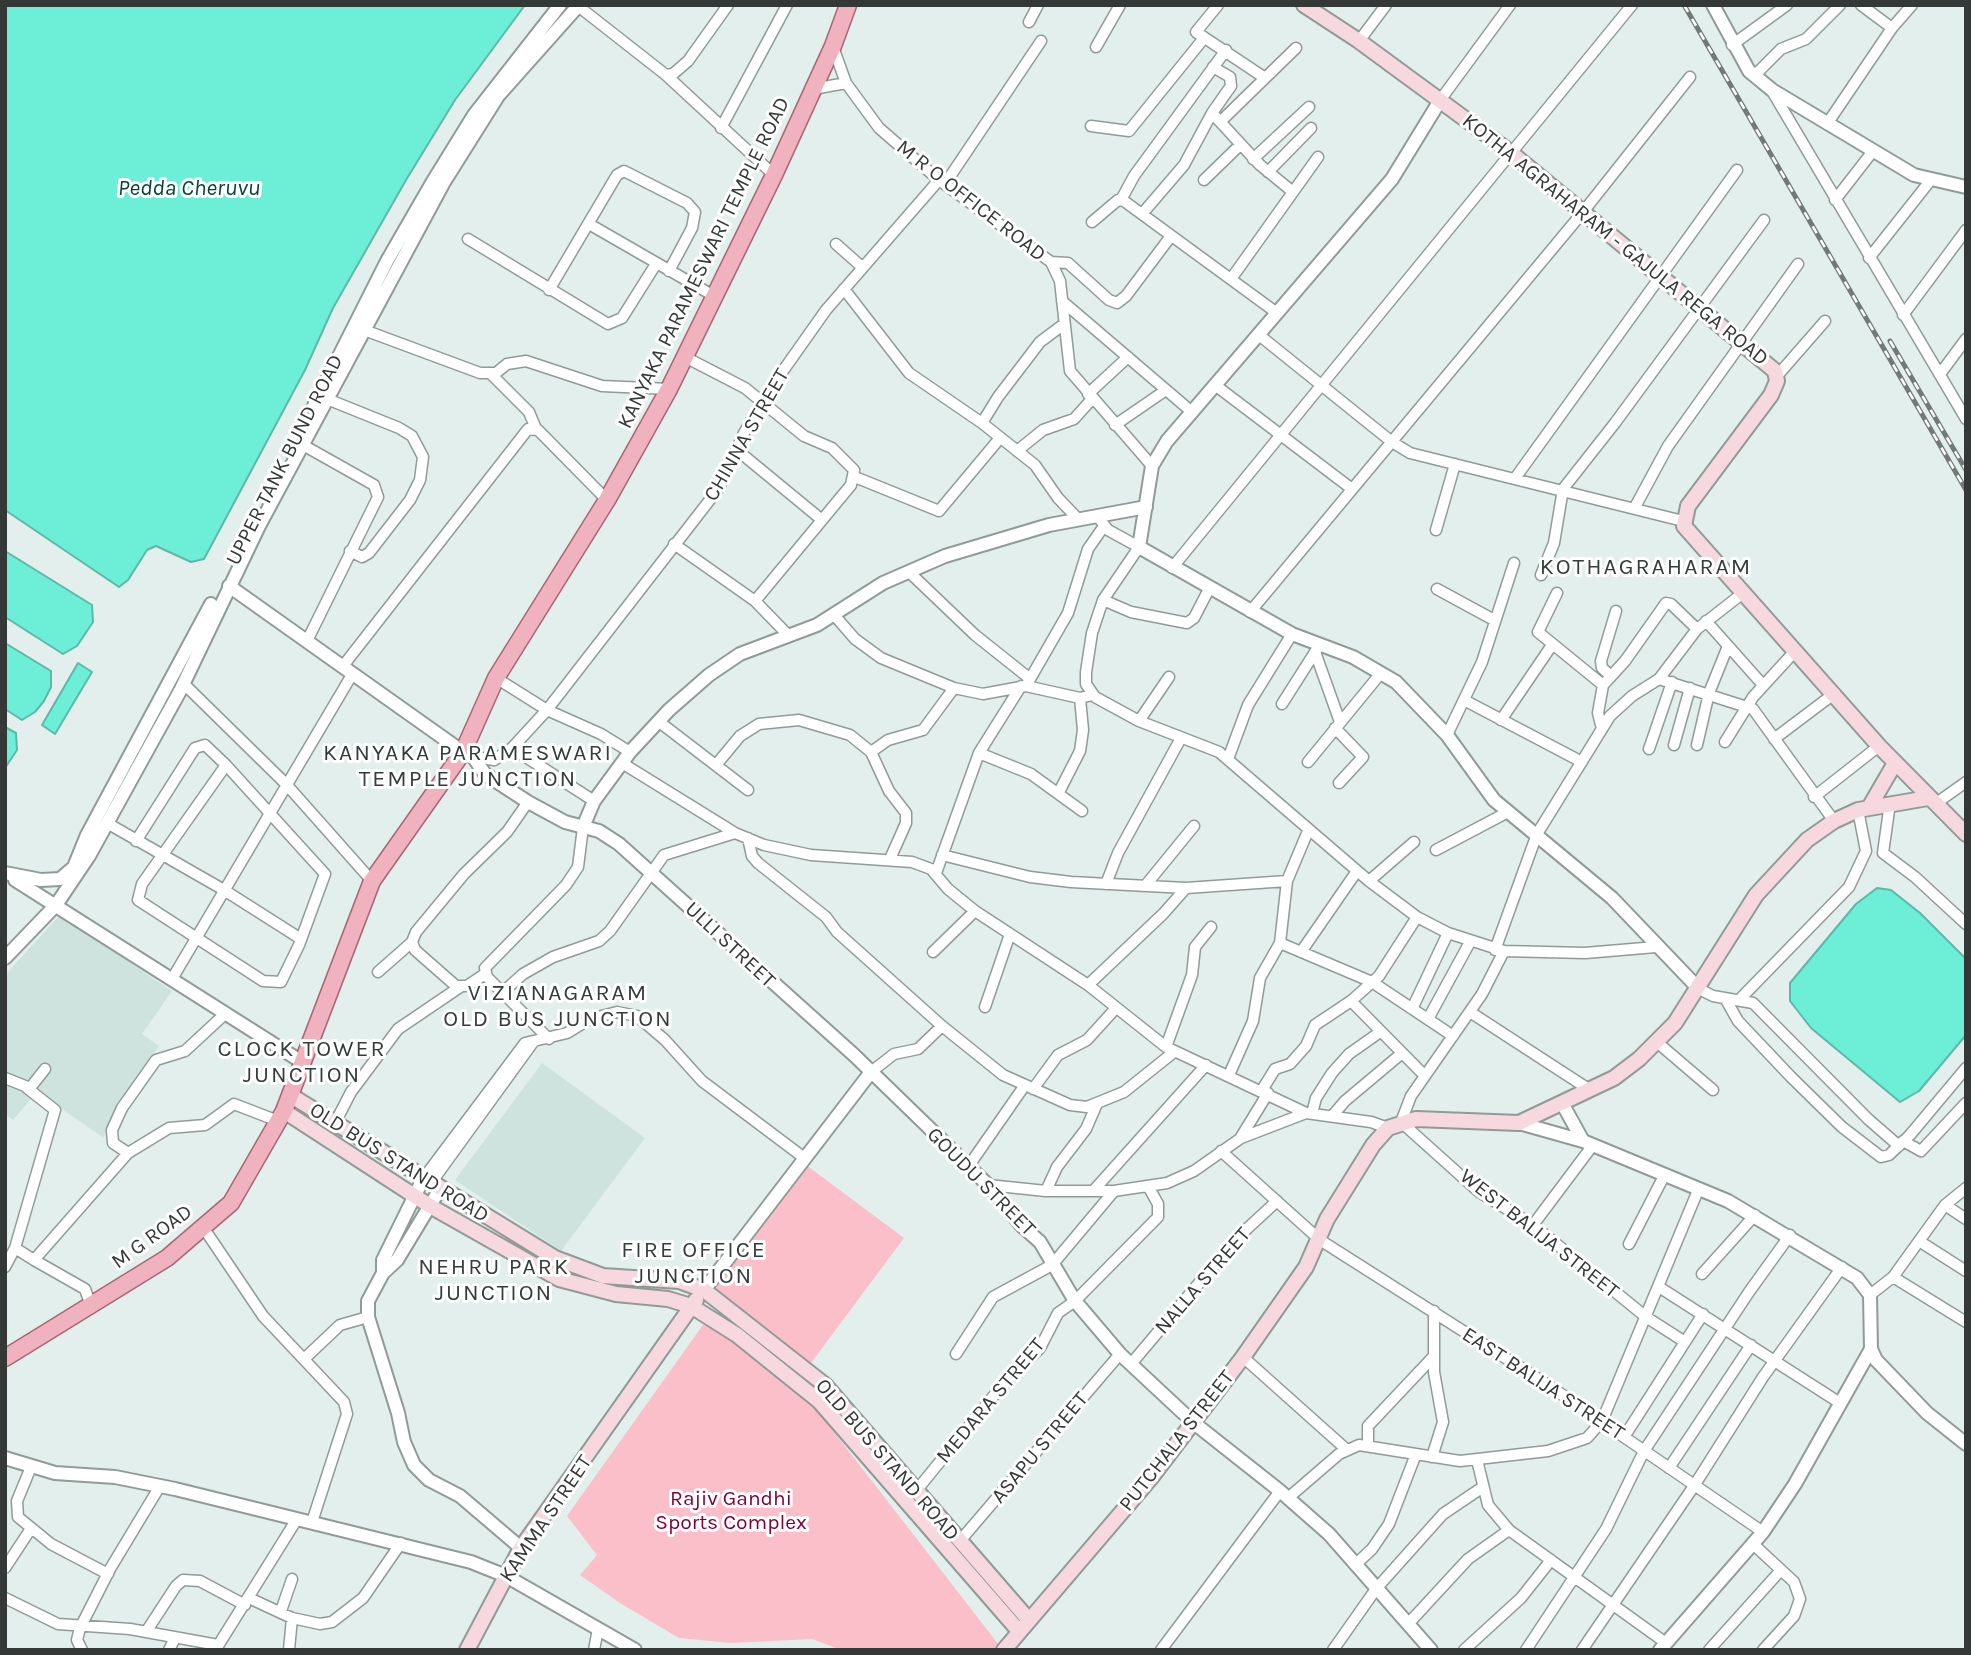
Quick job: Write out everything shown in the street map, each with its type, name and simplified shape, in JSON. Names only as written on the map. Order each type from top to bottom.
[{"type":"main road","name":"KANYAKA PARAMESWARI TEMPLE ROAD","points":[[372,881],[469,755],[496,678],[607,499],[669,389],[774,175],[833,46],[848,5]]},
{"type":"main road","name":"KOTHA AGRAHARAM - GAJULA REGA ROAD","points":[[1304,5],[1441,99],[1510,152],[1742,342],[1777,376],[1771,395],[1688,506],[1683,521]]},
{"type":"main road","points":[[1683,521],[1687,533],[1835,693],[1879,746],[1966,834]]},
{"type":"main road","points":[[1864,808],[1895,763]]},
{"type":"main road","points":[[1394,1125],[1416,1119],[1519,1123],[1614,1078],[1657,1043],[1699,989],[1756,895],[1781,866],[1834,821],[1864,808],[1890,803],[1932,801]]},
{"type":"main road","name":"M G ROAD","points":[[5,1358],[167,1258],[231,1203],[281,1116],[372,881]]},
{"type":"main road","name":"OLD BUS STAND ROAD","points":[[290,1095],[555,1258],[579,1269],[615,1277],[679,1281],[704,1290],[805,1377],[820,1401],[1018,1630]]},
{"type":"main road","name":"OLD BUS STAND ROAD","points":[[281,1116],[430,1206],[559,1279],[616,1294],[668,1299],[691,1306],[805,1377],[825,1385],[1028,1619]]},
{"type":"main road","name":"PUTCHALA STREET","points":[[1004,1650],[1018,1630],[1150,1479],[1194,1423],[1290,1292],[1320,1240],[1327,1219],[1373,1145],[1394,1125]]},
{"type":"main road","name":"KAMMA STREET","points":[[467,1650],[521,1548],[704,1290]]},
{"type":"street","name":"UPPER TANK BUND ROAD","points":[[5,874],[32,879],[61,879],[74,867],[87,835],[275,484],[387,261],[474,115],[560,5]]},
{"type":"street","points":[[666,75],[673,74],[688,61],[728,5]]},
{"type":"street","points":[[722,128],[787,5]]},
{"type":"street","points":[[1029,22],[1038,5]]},
{"type":"street","points":[[1096,47],[1120,5]]},
{"type":"street","points":[[1218,5],[1196,33],[1226,50],[1265,78]]},
{"type":"street","points":[[1359,41],[1386,5]]},
{"type":"street","points":[[1510,5],[1441,99],[1392,179],[1167,440],[1152,466],[1139,547],[1103,600],[1092,634],[1086,684],[1092,695],[1139,721],[1208,747],[1228,758],[1308,831],[1369,881],[1417,917],[1448,933],[1499,951],[1585,953],[1656,947]]},
{"type":"street","points":[[1172,568],[1632,5]]},
{"type":"street","points":[[1713,5],[1732,45],[1754,76],[1772,90],[1872,151],[1930,181],[1966,187]]},
{"type":"street","points":[[1732,45],[1787,5]]},
{"type":"street","points":[[1754,76],[1781,49],[1806,39],[1840,5]]},
{"type":"street","points":[[1827,124],[1892,29],[1912,5]]},
{"type":"street","name":"UPPER TANK BUND ROAD","points":[[5,958],[56,905],[107,823],[184,684],[229,586],[443,182],[498,96],[578,6]]},
{"type":"street","points":[[578,6],[666,75],[774,175]]},
{"type":"street","points":[[1865,7],[1892,29]]},
{"type":"street","points":[[1091,126],[1129,131],[1204,38]]},
{"type":"street","name":"CHINNA STREET","points":[[469,755],[494,760],[512,748],[547,710],[719,488],[763,401],[844,289],[942,182],[1041,41]]},
{"type":"street","name":"M R O OFFICE ROAD","points":[[833,46],[846,82],[879,128],[942,182],[1051,262],[1060,281],[1070,371],[1152,466]]},
{"type":"street","points":[[1220,122],[1296,48]]},
{"type":"street","points":[[1092,222],[1121,200],[1134,176],[1226,50]]},
{"type":"street","points":[[1142,215],[1184,165],[1212,113],[1232,83],[1230,77],[1213,67]]},
{"type":"street","points":[[1250,611],[1583,212],[1690,77]]},
{"type":"street","points":[[812,90],[846,82]]},
{"type":"street","points":[[1772,90],[1966,419]]},
{"type":"street","points":[[1254,159],[1309,107]]},
{"type":"street","points":[[1212,113],[1254,159],[1293,192]]},
{"type":"street","points":[[1268,172],[1311,128]]},
{"type":"street","points":[[1204,180],[1240,145]]},
{"type":"street","points":[[1835,200],[1872,151]]},
{"type":"street","points":[[1231,279],[1318,157]]},
{"type":"street","points":[[1516,477],[1737,170]]},
{"type":"street","points":[[550,290],[617,175],[624,171],[687,203],[695,212],[694,221],[668,271]]},
{"type":"street","points":[[1869,258],[1930,181]]},
{"type":"street","points":[[1121,200],[1277,313]]},
{"type":"street","points":[[1541,575],[1554,543],[1563,489],[1764,220]]},
{"type":"street","points":[[589,224],[714,296]]},
{"type":"street","points":[[1903,315],[1966,230]]},
{"type":"street","points":[[1051,262],[1068,263],[1109,300],[1118,303],[1171,236]]},
{"type":"street","points":[[468,239],[602,322],[613,324],[622,318],[656,264]]},
{"type":"street","points":[[836,244],[862,267]]},
{"type":"street","points":[[1634,507],[1668,446],[1798,264]]},
{"type":"street","points":[[844,289],[909,373],[982,423],[1042,472],[1051,490],[1079,520]]},
{"type":"street","points":[[1062,301],[1192,412]]},
{"type":"street","points":[[1777,376],[1825,321]]},
{"type":"street","points":[[982,423],[998,397],[1040,342],[1064,324]]},
{"type":"street","points":[[364,330],[491,374],[529,412],[536,429],[607,499]]},
{"type":"street","points":[[1259,335],[1392,442],[1410,453],[1516,477],[1683,521]]},
{"type":"street","points":[[1940,374],[1966,339]]},
{"type":"street","points":[[683,356],[727,377],[763,401],[804,436],[838,453],[854,470],[855,477],[755,601]]},
{"type":"street","points":[[1017,451],[1043,430],[1064,425],[1074,419],[1090,397],[1128,357]]},
{"type":"street","points":[[491,374],[508,364],[526,361],[602,386],[669,389]]},
{"type":"street","points":[[1216,385],[1352,489]]},
{"type":"street","points":[[1115,425],[1166,390]]},
{"type":"street","points":[[327,399],[399,428],[412,436],[423,457],[420,480],[410,500],[369,553],[362,557],[351,551]]},
{"type":"street","points":[[172,979],[286,785],[348,670],[525,432],[536,429]]},
{"type":"street","points":[[855,477],[939,511],[1000,438]]},
{"type":"street","points":[[303,445],[376,488],[376,504],[307,641]]},
{"type":"street","points":[[737,450],[822,520]]},
{"type":"street","points":[[1436,530],[1455,464]]},
{"type":"street","points":[[335,1123],[351,1091],[398,1029],[460,987],[485,974],[488,964],[566,885],[578,867],[583,827],[594,801],[630,752],[709,675],[740,654],[835,616],[883,583],[909,572],[997,540],[1079,520],[1101,521],[1146,507]]},
{"type":"street","points":[[1101,521],[1209,589],[1317,649],[1353,657],[1381,673],[1410,695],[1447,735],[1483,787],[1508,813],[1612,898],[1699,989],[1725,998],[1753,1003],[1868,1119],[1901,1143],[1921,1151],[1966,1103]]},
{"type":"street","points":[[936,873],[979,753],[1068,613],[1088,549],[1101,521]]},
{"type":"street","points":[[674,544],[755,601],[789,635]]},
{"type":"street","points":[[1447,735],[1482,662],[1514,563]]},
{"type":"street","points":[[909,572],[1025,683],[1080,698],[1092,695]]},
{"type":"street","name":"ULLI STREET","points":[[229,586],[469,755],[485,774],[565,822],[607,835],[871,1072]]},
{"type":"street","points":[[1103,600],[1131,612],[1187,624],[1195,618],[1209,589]]},
{"type":"street","points":[[1437,589],[1494,620]]},
{"type":"street","points":[[1557,593],[1538,632],[1603,685]]},
{"type":"street","points":[[622,763],[735,833],[748,838],[798,853],[890,859],[922,864],[936,873],[948,889],[975,911],[1088,985],[1170,1049],[1309,1113],[1394,1125],[1470,1012],[1499,951],[1537,834],[1602,729],[1622,705],[1659,679],[1697,629],[1743,593]]},
{"type":"street","points":[[1602,729],[1598,713],[1603,685],[1625,662],[1666,603],[1671,604],[1697,629]]},
{"type":"street","points":[[1611,675],[1602,668],[1601,661],[1616,611]]},
{"type":"street","points":[[835,616],[855,639],[871,652],[954,688],[983,694],[1025,683]]},
{"type":"street","points":[[1706,621],[1763,685]]},
{"type":"street","points":[[1228,758],[1248,705],[1292,634]]},
{"type":"street","points":[[1501,720],[1552,645]]},
{"type":"street","points":[[1697,745],[1709,693],[1728,646]]},
{"type":"street","points":[[1282,704],[1317,649]]},
{"type":"street","points":[[1317,649],[1338,725],[1363,757],[1339,783]]},
{"type":"street","points":[[1725,742],[1746,706],[1796,650]]},
{"type":"street","points":[[1308,762],[1381,673]]},
{"type":"street","points":[[1139,721],[1170,677]]},
{"type":"street","points":[[496,678],[547,710],[601,734],[630,752]]},
{"type":"street","points":[[1659,679],[1709,693],[1746,706],[1757,713],[1814,797],[1834,821]]},
{"type":"street","points":[[1649,748],[1672,682]]},
{"type":"street","points":[[184,684],[286,785],[372,881]]},
{"type":"street","points":[[871,752],[888,740],[923,730],[954,688]]},
{"type":"street","points":[[1674,746],[1690,688]]},
{"type":"street","points":[[1774,739],[1835,693]]},
{"type":"street","points":[[1059,792],[1080,751],[1083,730],[1080,698]]},
{"type":"street","points":[[1464,700],[1582,762]]},
{"type":"street","points":[[659,721],[748,790]]},
{"type":"street","points":[[716,765],[748,730],[759,724],[780,721],[813,722],[850,735],[871,752],[889,791],[907,818],[890,859]]},
{"type":"street","points":[[1106,884],[1118,853],[1181,737]]},
{"type":"street","points":[[136,841],[198,745],[205,745],[226,765],[325,874],[301,939],[285,975],[277,984],[262,981],[195,940],[138,900],[142,884],[226,765]]},
{"type":"street","points":[[1814,797],[1879,746]]},
{"type":"street","points":[[512,748],[594,801]]},
{"type":"street","points":[[979,753],[1018,768],[1059,792],[1082,811]]},
{"type":"street","points":[[1932,801],[1966,782]]},
{"type":"street","points":[[378,972],[412,942],[416,932],[464,874],[507,832],[528,802]]},
{"type":"street","points":[[1890,803],[1882,853],[1915,877],[1966,924]]},
{"type":"street","points":[[1741,999],[1849,887],[1866,851],[1864,808]]},
{"type":"street","points":[[1436,850],[1508,813]]},
{"type":"street","points":[[107,823],[225,890],[301,939]]},
{"type":"street","points":[[1145,886],[1194,826]]},
{"type":"street","points":[[1229,1075],[1253,1021],[1260,978],[1280,943],[1287,881],[1308,831]]},
{"type":"street","points":[[503,992],[523,974],[553,957],[599,941],[622,914],[650,871],[670,852],[735,833]]},
{"type":"street","points":[[748,838],[752,856],[758,863],[826,916],[837,932],[994,1069],[1077,1107],[1096,1106],[1124,1092],[1170,1049],[1192,975],[1195,947],[1212,927]]},
{"type":"street","points":[[1369,881],[1414,842]]},
{"type":"street","points":[[942,855],[1030,877],[1106,884],[1185,888],[1287,881]]},
{"type":"street","points":[[1301,952],[1357,871]]},
{"type":"street","points":[[5,874],[302,1062]]},
{"type":"street","points":[[1088,985],[1163,914],[1185,888]]},
{"type":"street","points":[[933,952],[975,911]]},
{"type":"street","points":[[1241,1138],[1275,1069],[1290,1064],[1306,1046],[1310,1030],[1315,1025],[1351,1001],[1372,982],[1388,964],[1417,917]]},
{"type":"street","points":[[1412,1009],[1448,933]]},
{"type":"street","points":[[985,1007],[1010,934]]},
{"type":"street","points":[[412,942],[415,950],[451,984],[460,987]]},
{"type":"street","points":[[1428,1019],[1470,942]]},
{"type":"street","points":[[1280,943],[1372,982],[1453,1036]]},
{"type":"street","points":[[485,974],[549,1039]]},
{"type":"street","points":[[1725,998],[1743,1027],[1842,1127],[1881,1157],[1901,1143],[1966,1068]]},
{"type":"street","points":[[1351,1001],[1425,1076]]},
{"type":"street","points":[[968,1167],[1029,1087],[1058,1055],[1087,1040],[1116,1008]]},
{"type":"street","points":[[383,1273],[383,1260],[413,1195],[431,1184],[518,1049],[534,1041],[567,1033],[601,1014],[617,1012],[637,1016],[665,1040],[702,1081],[803,1157]]},
{"type":"street","points":[[1470,1012],[1590,1090]]},
{"type":"street","points":[[128,1153],[117,1148],[111,1137],[122,1108],[156,1060],[186,1051],[226,1013]]},
{"type":"street","points":[[704,1290],[803,1157],[871,1072],[894,1054],[918,1049],[942,1026]]},
{"type":"street","points":[[988,1185],[1046,1191],[1114,1191],[1167,1183],[1194,1171],[1241,1138],[1309,1113],[1332,1073],[1349,1055],[1380,1031]]},
{"type":"street","points":[[1657,1043],[1713,1090]]},
{"type":"street","points":[[1333,1115],[1345,1101],[1401,1054]]},
{"type":"street","points":[[1094,1190],[1206,1065]]},
{"type":"street","points":[[27,1088],[32,1088],[45,1069]]},
{"type":"street","name":"GOUDU STREET","points":[[871,1072],[988,1185],[1021,1225],[1040,1242],[1075,1301],[1120,1354],[1194,1423],[1284,1494],[1329,1534],[1432,1650]]},
{"type":"street","points":[[5,1078],[27,1088],[55,1110],[15,1248],[5,1267]]},
{"type":"street","points":[[34,1260],[128,1153],[169,1128],[205,1125],[234,1104],[281,1116]]},
{"type":"street","points":[[1562,1104],[1588,1143]]},
{"type":"street","points":[[1046,1191],[1057,1167],[1086,1129],[1096,1106]]},
{"type":"street","points":[[1519,1123],[1588,1143],[1699,1188],[1755,1215],[1842,1267],[1857,1278],[1870,1294],[1871,1349],[1876,1360],[1919,1404],[1966,1444]]},
{"type":"street","name":"WEST BALIJA STREET","points":[[1394,1125],[1479,1192],[1533,1225],[1646,1317],[1685,1342]]},
{"type":"street","points":[[1533,1225],[1588,1143]]},
{"type":"street","name":"EAST BALIJA STREET","points":[[1221,1151],[1320,1240],[1602,1421],[1763,1532]]},
{"type":"street","points":[[1629,1244],[1665,1174]]},
{"type":"street","points":[[431,1184],[430,1206],[397,1260],[383,1273],[368,1301],[368,1317],[398,1413],[404,1442],[414,1465],[429,1480],[460,1496],[521,1548]]},
{"type":"street","name":"MEDARA STREET","points":[[916,1491],[996,1393],[1040,1348],[1058,1313],[1075,1301],[1158,1217],[1158,1204],[1148,1186]]},
{"type":"street","points":[[1161,1650],[1284,1494],[1347,1450],[1368,1445],[1452,1461],[1477,1460],[1566,1448],[1587,1438],[1602,1421],[1699,1188]]},
{"type":"street","points":[[1870,1294],[1893,1278],[1945,1205],[1966,1188]]},
{"type":"street","points":[[956,1354],[993,1297],[1052,1265],[1114,1191]]},
{"type":"street","name":"NALLA STREET","points":[[1131,1364],[1237,1238],[1277,1201]]},
{"type":"street","points":[[1945,1205],[1966,1219]]},
{"type":"street","points":[[1702,1274],[1755,1215]]},
{"type":"street","points":[[203,1227],[263,1316],[341,1397],[346,1408],[312,1522]]},
{"type":"street","points":[[1526,1650],[1612,1518],[1644,1451],[1790,1236]]},
{"type":"street","points":[[1919,1241],[1966,1271]]},
{"type":"street","points":[[15,1248],[85,1289],[91,1306]]},
{"type":"street","points":[[1582,1650],[1694,1486],[1774,1361],[1842,1267]]},
{"type":"street","points":[[1893,1278],[1966,1322]]},
{"type":"street","points":[[1659,1287],[1840,1403]]},
{"type":"street","points":[[1432,1457],[1443,1422],[1434,1356],[1434,1311]]},
{"type":"street","points":[[1624,1437],[1703,1314]]},
{"type":"street","points":[[304,1359],[340,1325],[368,1317]]},
{"type":"street","points":[[1669,1468],[1751,1345]]},
{"type":"street","points":[[1477,1460],[1488,1505],[1509,1530],[1613,1605],[1663,1646],[1763,1532],[1796,1483],[1871,1349]]},
{"type":"street","name":"ASAPU STREET","points":[[959,1542],[1120,1354]]},
{"type":"street","points":[[1368,1445],[1368,1426],[1434,1356]]},
{"type":"street","points":[[1242,1357],[1347,1450]]},
{"type":"street","points":[[1354,1565],[1372,1549],[1389,1524],[1416,1454]]},
{"type":"street","points":[[5,1458],[30,1467],[79,1477],[115,1477],[160,1486],[471,1562],[506,1576],[635,1650]]},
{"type":"street","points":[[30,1467],[16,1512],[30,1530],[51,1545],[108,1574]]},
{"type":"street","points":[[82,1650],[77,1640],[80,1628],[108,1574],[160,1486]]},
{"type":"street","points":[[1333,1650],[1376,1589],[1443,1514],[1483,1487]]},
{"type":"street","points":[[5,1598],[38,1617],[80,1628],[146,1632],[217,1648],[297,1519]]},
{"type":"street","points":[[5,1568],[30,1530]]},
{"type":"street","points":[[1408,1624],[1468,1559],[1509,1530]]},
{"type":"street","points":[[146,1632],[176,1586],[183,1580],[200,1581],[247,1601],[281,1611],[292,1618],[320,1624],[342,1617],[363,1598],[401,1543]]},
{"type":"street","points":[[1753,1544],[1799,1590],[1798,1607],[1794,1616],[1763,1650]]},
{"type":"street","points":[[1464,1650],[1521,1598],[1551,1560]]},
{"type":"street","points":[[1709,1650],[1781,1570]]},
{"type":"street","points":[[281,1611],[292,1579]]},
{"type":"street","points":[[289,1650],[292,1618]]},
{"type":"street","points":[[594,1650],[598,1629]]},
{"type":"street","points":[[169,1650],[175,1638]]},
{"type":"shaded area","points":[[60,915],[172,991],[142,1034],[159,1046],[113,1113],[104,1138],[37,1092],[13,1120],[5,1114],[5,975]]},
{"type":"shaded area","points":[[542,1063],[645,1138],[561,1251],[455,1180]]},
{"type":"green space","points":[[798,1159],[904,1238],[808,1367],[703,1288]]},
{"type":"green space","name":"Rajiv Gandhi Sports Complex","points":[[705,1322],[761,1362],[813,1405],[999,1645],[996,1650],[841,1650],[812,1639],[731,1643],[679,1638],[620,1603],[580,1575],[597,1555],[567,1516]]},
{"type":"water","name":"Pedda Cheruvu","points":[[5,5],[525,5],[455,100],[406,180],[333,308],[305,370],[204,559],[191,562],[156,546],[147,550],[128,580],[119,587],[5,510]]},
{"type":"water","points":[[5,551],[92,605],[93,622],[77,646],[63,654],[5,617]]},
{"type":"water","points":[[5,643],[51,671],[51,687],[44,701],[35,712],[22,720],[5,709]]},
{"type":"water","points":[[78,663],[92,672],[55,734],[42,725]]},
{"type":"water","points":[[5,727],[16,733],[17,750],[5,768]]},
{"type":"water","points":[[1877,888],[1891,890],[1920,913],[1966,959],[1966,1035],[1919,1091],[1900,1102],[1811,1028],[1790,1001],[1790,983],[1856,904]]},
{"type":"railway","points":[[1684,5],[1966,490]]},
{"type":"railway","points":[[1890,341],[1966,470]]},
{"type":"district","name":"KOTHAGRAHARAM","points":[[1646,567]]},
{"type":"district","name":"KANYAKA PARAMESWARI TEMPLE JUNCTION","points":[[468,766]]},
{"type":"district","name":"VIZIANAGARAM OLD BUS JUNCTION","points":[[558,1006]]},
{"type":"district","name":"CLOCK TOWER JUNCTION","points":[[302,1062]]},
{"type":"district","name":"FIRE OFFICE JUNCTION","points":[[694,1263]]},
{"type":"district","name":"NEHRU PARK JUNCTION","points":[[494,1280]]}]
